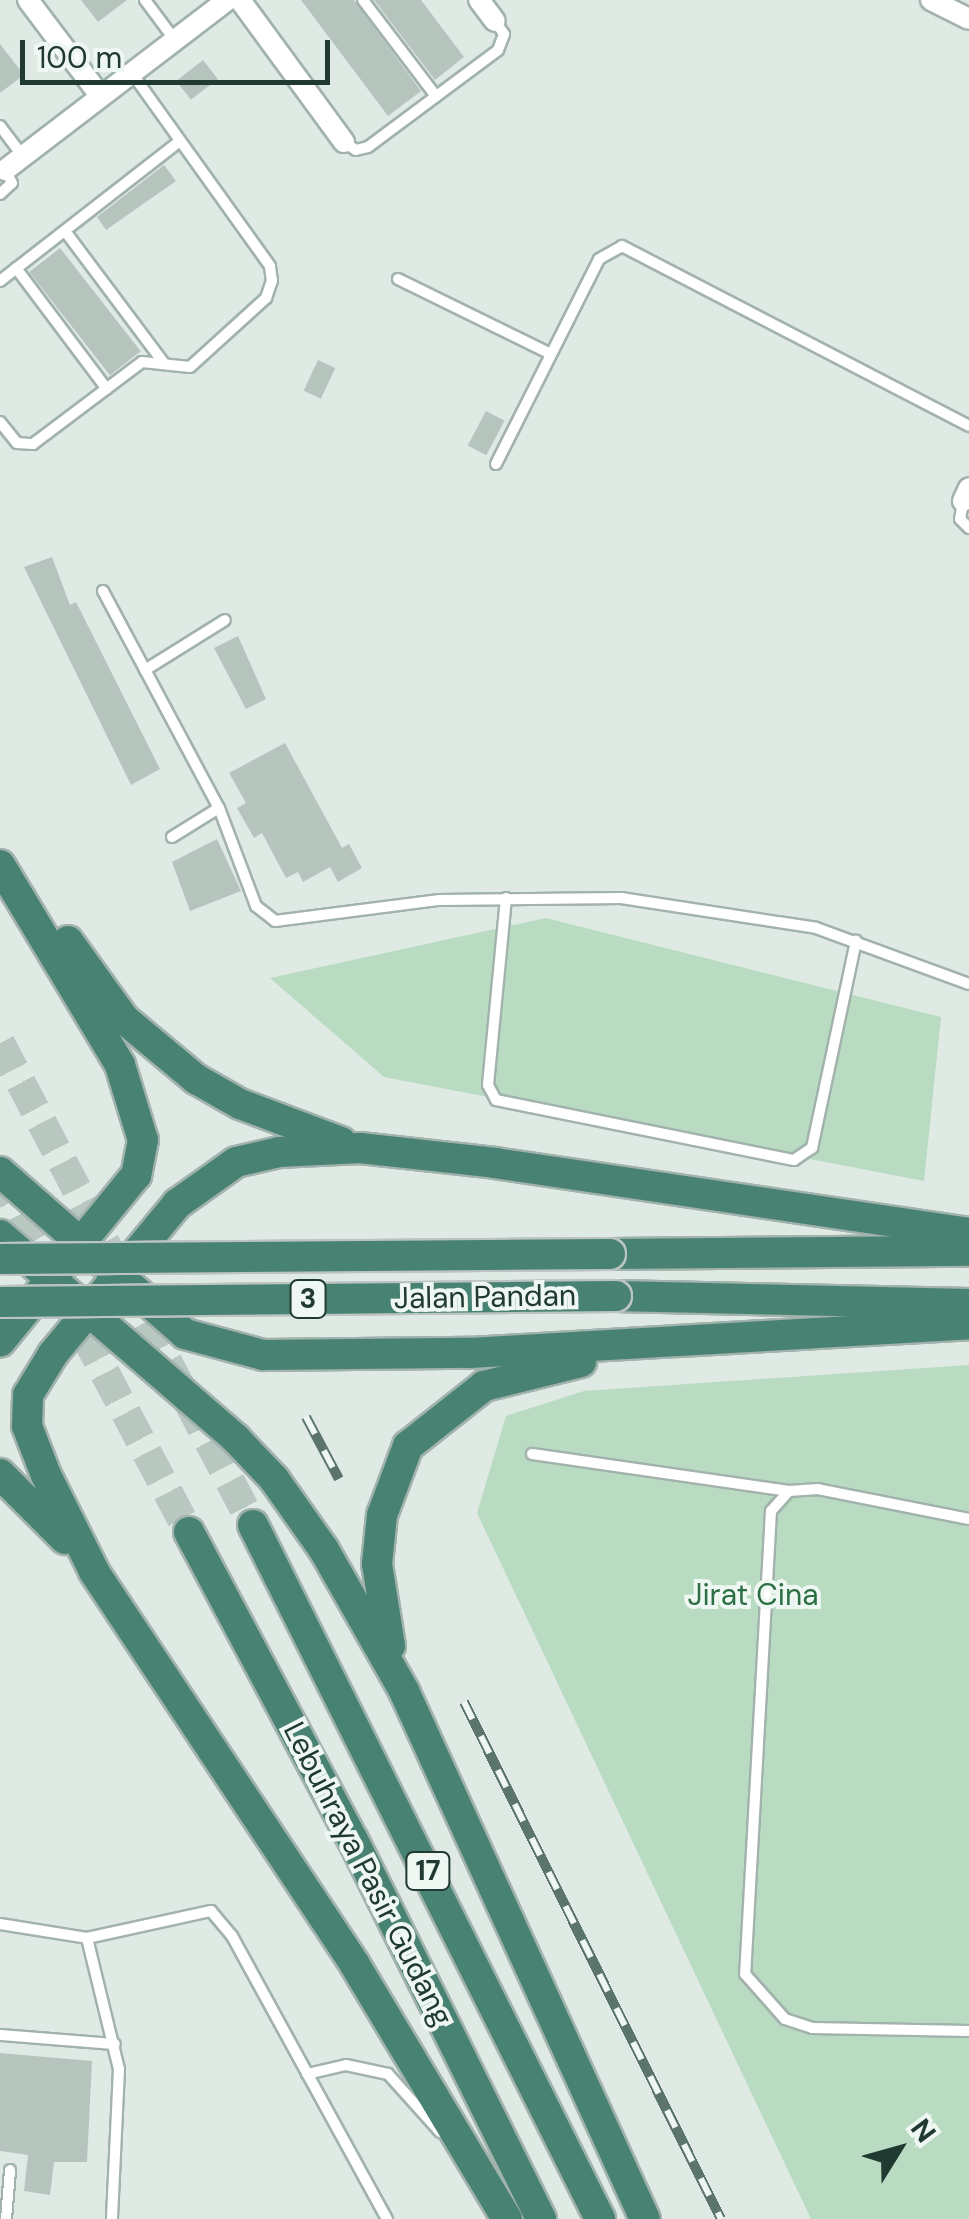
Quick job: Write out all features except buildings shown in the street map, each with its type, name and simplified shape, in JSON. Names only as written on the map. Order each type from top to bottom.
[{"type":"highway","points":[[0,838],[95,982],[156,1050],[240,1104],[360,1148],[969,1233]]},
{"type":"highway","points":[[0,865],[120,1065],[138,1109],[143,1140],[136,1175],[54,1283],[0,1342]]},
{"type":"highway","points":[[360,1148],[236,1162],[177,1204],[28,1395],[27,1426],[94,1571],[354,1963],[507,2219]]},
{"type":"highway","points":[[0,1172],[184,1334],[263,1356],[647,1345],[969,1324]]},
{"type":"highway","points":[[0,1235],[88,1316],[235,1438],[274,1479],[324,1550],[404,1691],[644,2219]]},
{"type":"highway","name":"Jalan Pandan","points":[[0,1259],[969,1251]]},
{"type":"highway","name":"Jalan Pandan","points":[[0,1302],[616,1296],[969,1304]]},
{"type":"highway","points":[[404,1691],[382,1619],[378,1564],[382,1515],[408,1446],[484,1386],[647,1345]]},
{"type":"highway","points":[[0,1474],[94,1571]]},
{"type":"highway","name":"Lebuhraya Pasir Gudang","points":[[252,1526],[600,2219]]},
{"type":"highway","name":"Lebuhraya Pasir Gudang","points":[[188,1532],[354,1840],[541,2219]]},
{"type":"street","points":[[28,0],[101,97]]},
{"type":"street","points":[[3,167],[23,156],[227,0]]},
{"type":"street","points":[[240,0],[344,142]]},
{"type":"street","points":[[479,0],[495,21]]},
{"type":"street","points":[[943,2],[969,18]]},
{"type":"lane","points":[[145,0],[175,40]]},
{"type":"lane","points":[[363,0],[436,96]]},
{"type":"lane","points":[[344,142],[362,150],[502,46],[495,21]]},
{"type":"lane","points":[[0,422],[17,443],[33,444],[142,362],[190,367],[266,298],[272,281],[270,266],[132,73]]},
{"type":"lane","points":[[0,126],[23,156]]},
{"type":"lane","points":[[0,281],[180,142]]},
{"type":"lane","points":[[0,194],[12,183],[3,167]]},
{"type":"lane","points":[[66,231],[166,366]]},
{"type":"lane","points":[[496,464],[599,259],[622,246],[969,426]]},
{"type":"lane","points":[[16,268],[107,389]]},
{"type":"lane","points":[[398,279],[549,352]]},
{"type":"lane","points":[[966,494],[960,519],[969,528]]},
{"type":"lane","points":[[103,591],[219,808],[256,906],[275,922],[440,900],[621,898],[741,914],[856,941],[969,984]]},
{"type":"lane","points":[[145,670],[224,620]]},
{"type":"lane","points":[[172,837],[219,808]]},
{"type":"lane","points":[[506,898],[491,1096],[794,1160],[812,1148],[856,941]]},
{"type":"lane","points":[[532,1454],[789,1491],[818,1489],[969,1519]]},
{"type":"lane","points":[[789,1491],[771,1511],[745,1974],[784,2018],[812,2028],[969,2030]]},
{"type":"lane","points":[[0,1924],[87,1938],[211,1911],[232,1936],[387,2219]]},
{"type":"lane","points":[[87,1938],[115,2044],[119,2132],[112,2219]]},
{"type":"lane","points":[[0,2034],[115,2044]]},
{"type":"lane","points":[[307,2074],[346,2065],[388,2074],[484,2181]]},
{"type":"lane","points":[[6,2219],[10,2170]]},
{"type":"green space","points":[[546,918],[941,1017],[924,1181],[384,1077],[270,978]]},
{"type":"green space","name":"Jirat Cina","points":[[969,1365],[969,2219],[811,2219],[477,1513],[506,1416],[584,1391]]},
{"type":"tunnel","points":[[0,1043],[253,1525]]},
{"type":"tunnel","points":[[0,1174],[189,1532]]},
{"type":"railway","points":[[306,1417],[339,1479]]},
{"type":"railway","points":[[464,1702],[721,2219]]}]
